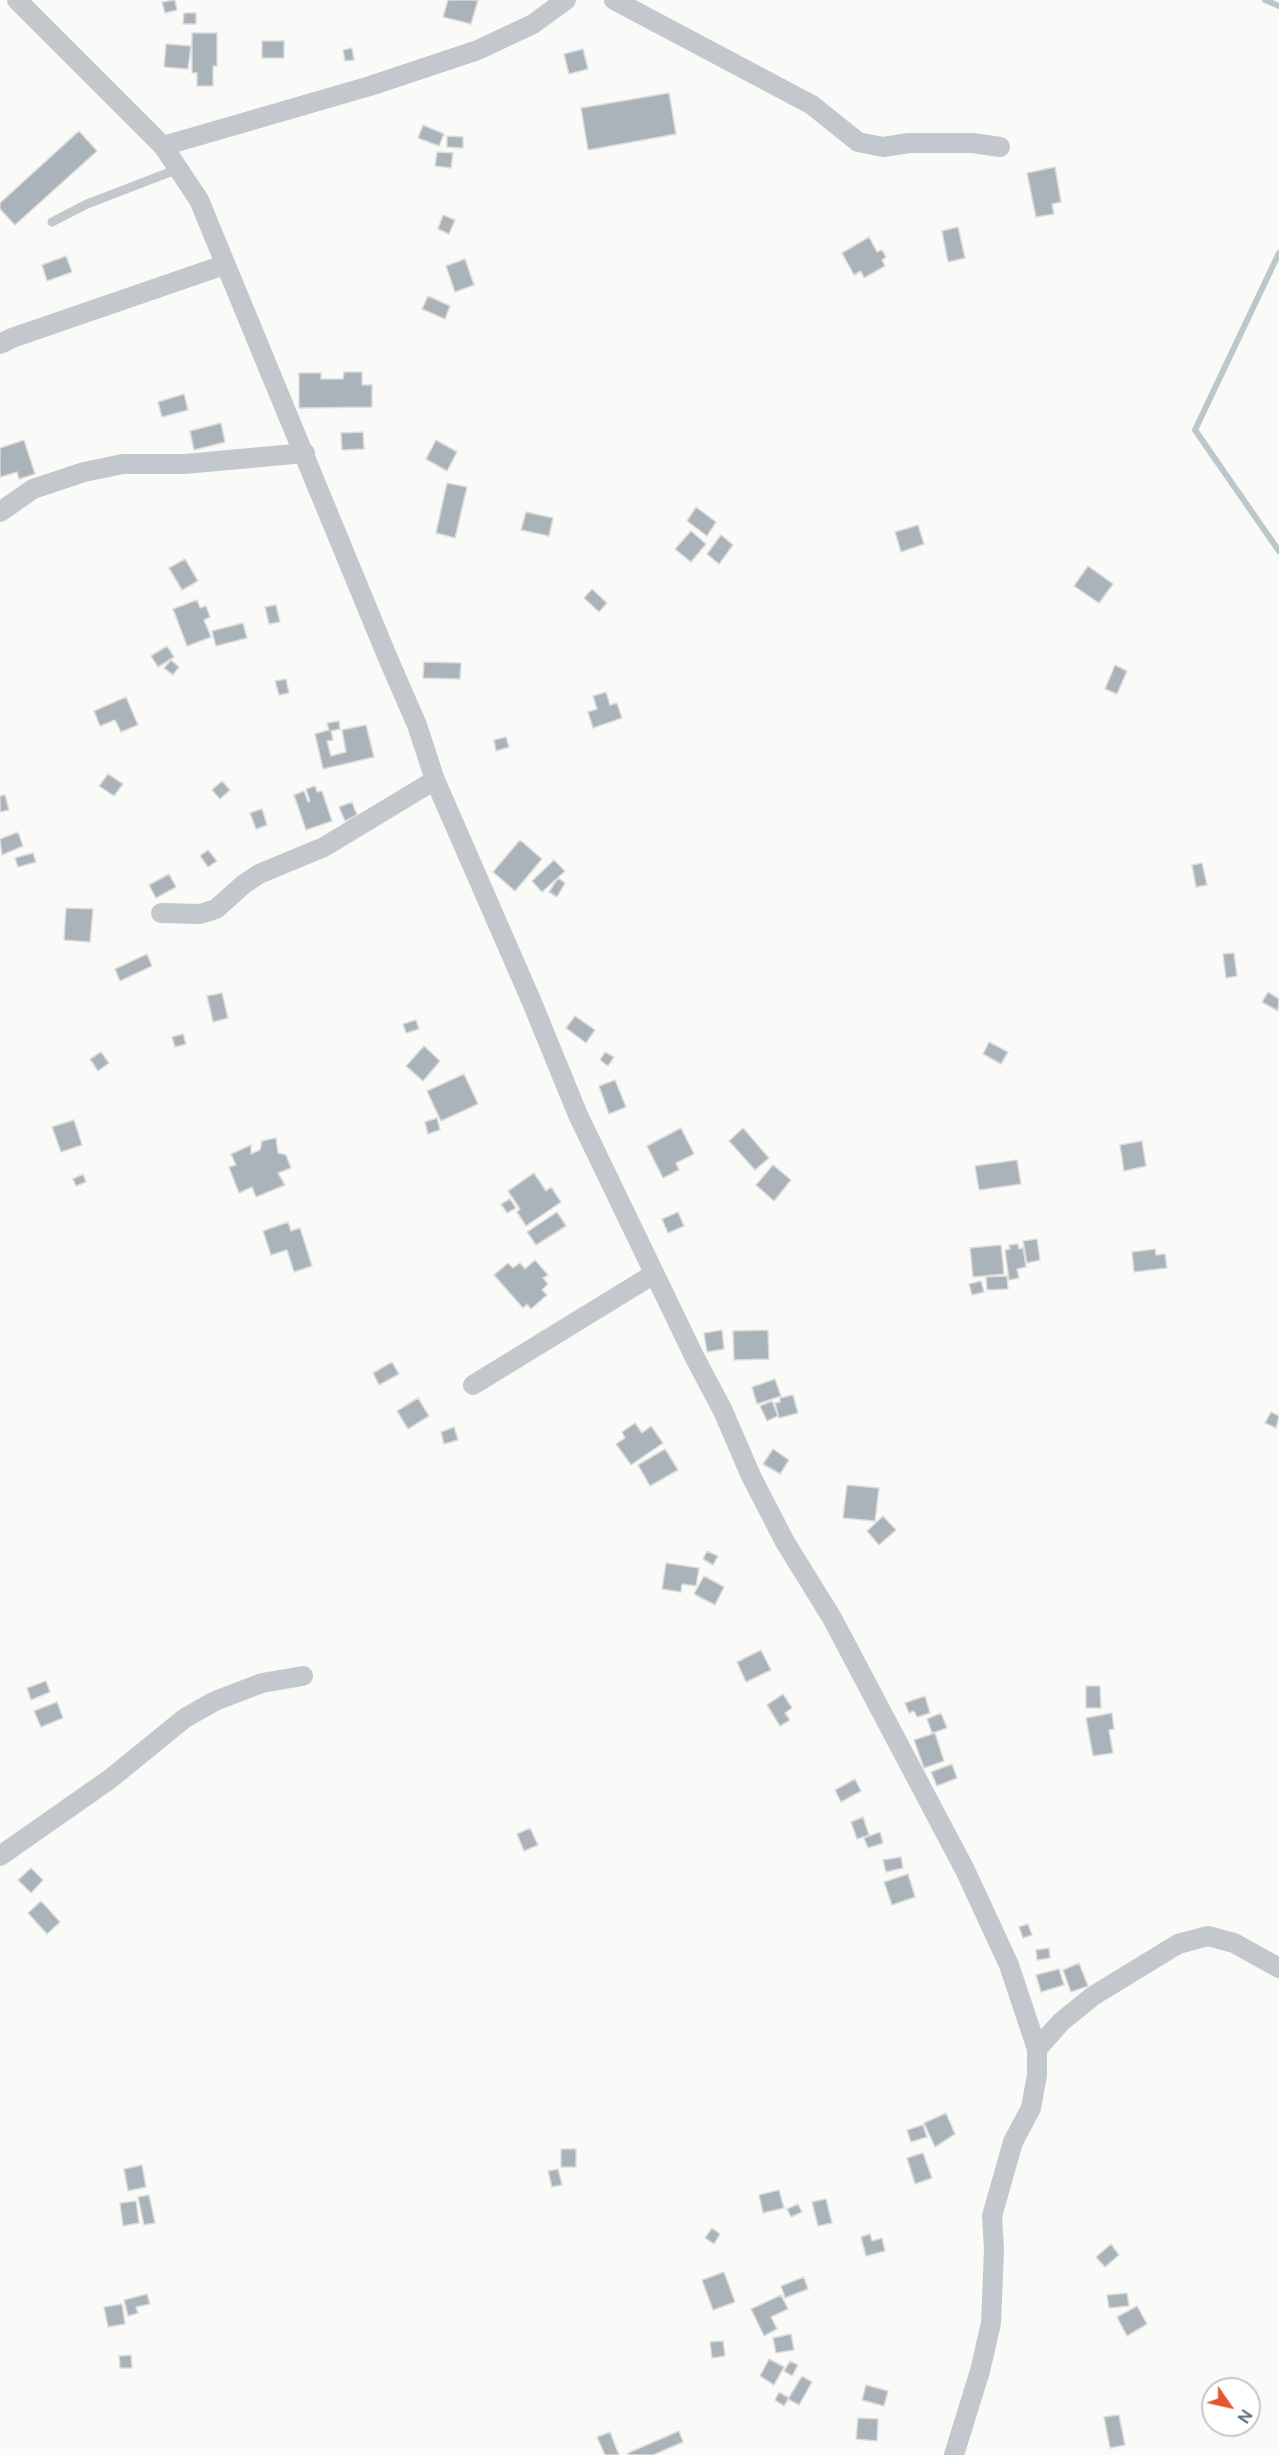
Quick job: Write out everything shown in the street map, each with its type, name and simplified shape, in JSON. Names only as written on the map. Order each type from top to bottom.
[{"type":"street","points":[[17,0],[163,146],[199,201],[417,725],[435,780],[531,1000],[578,1115],[695,1358],[723,1411],[751,1476],[780,1532],[832,1618],[965,1870],[1009,1965],[1037,2049],[1037,2074],[1031,2108],[1013,2142],[992,2216],[994,2248],[991,2323],[980,2371],[954,2455]]},
{"type":"street","points":[[163,146],[370,86],[478,50],[533,24],[566,0]]},
{"type":"street","points":[[614,0],[812,105],[858,142],[884,147],[909,143],[973,143],[1000,147]]},
{"type":"street","points":[[0,344],[224,265]]},
{"type":"street","points":[[0,512],[33,489],[84,472],[123,464],[184,464],[304,453]]},
{"type":"street","points":[[161,913],[200,914],[216,909],[259,874],[324,847],[435,780]]},
{"type":"street","points":[[473,1385],[654,1274]]},
{"type":"street","points":[[0,1856],[110,1779],[185,1718],[215,1701],[262,1683],[303,1676]]},
{"type":"street","points":[[1037,2049],[1061,2022],[1094,1996],[1178,1944],[1208,1936],[1234,1943],[1279,1968]]},
{"type":"lane","points":[[52,222],[87,204],[178,169]]},
{"type":"building","points":[[175,0],[177,10],[165,13],[162,2]]},
{"type":"building","points":[[448,0],[478,0],[471,24],[443,17]]},
{"type":"building","points":[[184,13],[196,13],[196,24],[183,24]]},
{"type":"building","points":[[192,33],[217,33],[217,66],[213,66],[213,86],[197,86],[197,73],[192,73]]},
{"type":"building","points":[[262,41],[284,41],[284,58],[262,58]]},
{"type":"building","points":[[166,44],[191,46],[188,69],[164,67]]},
{"type":"building","points":[[352,48],[354,60],[345,61],[343,50]]},
{"type":"building","points":[[583,49],[588,69],[569,74],[564,54]]},
{"type":"building","points":[[669,93],[676,134],[588,150],[581,108]]},
{"type":"building","points":[[423,125],[444,134],[439,146],[418,138]]},
{"type":"building","points":[[79,131],[97,151],[15,225],[0,209],[0,203]]},
{"type":"building","points":[[447,136],[463,137],[463,148],[447,147]]},
{"type":"building","points":[[437,152],[453,153],[451,168],[435,166]]},
{"type":"building","points":[[1055,167],[1061,202],[1052,204],[1054,214],[1036,217],[1027,173]]},
{"type":"building","points":[[443,215],[455,220],[449,234],[438,229]]},
{"type":"building","points":[[958,227],[965,258],[948,262],[942,231]]},
{"type":"building","points":[[869,237],[877,252],[882,250],[886,257],[882,260],[885,266],[864,278],[861,271],[854,275],[842,253]]},
{"type":"building","points":[[66,256],[72,272],[47,281],[42,265]]},
{"type":"building","points":[[465,259],[474,285],[455,292],[446,266]]},
{"type":"building","points":[[428,296],[450,306],[445,319],[422,309]]},
{"type":"building","points":[[344,372],[362,372],[362,385],[372,385],[372,407],[299,408],[299,373],[321,373],[321,379],[343,379]]},
{"type":"building","points":[[184,394],[188,410],[162,417],[158,402]]},
{"type":"building","points":[[221,423],[225,442],[194,450],[190,431]]},
{"type":"building","points":[[363,432],[364,449],[342,450],[341,433]]},
{"type":"building","points":[[24,440],[35,474],[19,479],[17,472],[0,477],[0,448]]},
{"type":"building","points":[[436,440],[457,452],[447,471],[426,459]]},
{"type":"building","points":[[447,483],[467,487],[455,538],[436,533]]},
{"type":"building","points":[[696,507],[716,522],[707,536],[687,521]]},
{"type":"building","points":[[526,512],[553,518],[549,536],[521,530]]},
{"type":"building","points":[[918,525],[924,544],[901,552],[895,532]]},
{"type":"building","points":[[691,531],[706,544],[691,562],[675,549]]},
{"type":"building","points":[[721,535],[733,545],[719,564],[707,554]]},
{"type":"building","points":[[185,559],[198,581],[182,590],[169,568]]},
{"type":"building","points":[[1088,566],[1113,584],[1099,603],[1074,586]]},
{"type":"building","points":[[592,589],[607,603],[599,612],[584,598]]},
{"type":"building","points":[[197,600],[200,608],[206,606],[210,617],[204,620],[211,637],[187,646],[173,609]]},
{"type":"building","points":[[276,605],[280,622],[269,624],[265,607]]},
{"type":"building","points":[[243,623],[247,638],[216,646],[212,631]]},
{"type":"building","points":[[167,646],[174,657],[158,667],[151,656]]},
{"type":"building","points":[[171,660],[179,667],[173,675],[164,668]]},
{"type":"building","points":[[424,662],[461,663],[460,679],[423,678]]},
{"type":"building","points":[[1115,665],[1127,671],[1117,694],[1105,689]]},
{"type":"building","points":[[286,679],[289,693],[279,695],[275,681]]},
{"type":"building","points":[[606,692],[610,705],[617,703],[622,718],[593,728],[588,712],[597,709],[593,696]]},
{"type":"building","points":[[126,697],[138,725],[121,732],[115,720],[100,726],[94,711]]},
{"type":"building","points":[[339,721],[340,729],[331,731],[333,740],[327,741],[331,756],[346,752],[342,730],[366,725],[374,757],[323,769],[315,734],[329,730],[327,723]]},
{"type":"building","points":[[506,737],[509,747],[496,751],[494,740]]},
{"type":"building","points":[[108,774],[123,784],[114,796],[99,786]]},
{"type":"building","points":[[222,781],[230,790],[220,799],[212,790]]},
{"type":"building","points":[[315,786],[317,792],[322,791],[332,821],[306,830],[294,795],[304,791],[308,802],[310,801],[306,789]]},
{"type":"building","points":[[5,795],[9,810],[0,812],[0,796]]},
{"type":"building","points":[[352,802],[357,815],[345,821],[339,807]]},
{"type":"building","points":[[262,809],[267,825],[256,829],[250,813]]},
{"type":"building","points":[[18,832],[23,846],[2,855],[0,839]]},
{"type":"building","points":[[520,840],[542,859],[515,891],[493,872]]},
{"type":"building","points":[[208,850],[217,861],[208,867],[200,856]]},
{"type":"building","points":[[33,853],[36,862],[18,867],[15,858]]},
{"type":"building","points":[[554,860],[565,871],[542,892],[532,881]]},
{"type":"building","points":[[1202,863],[1207,885],[1196,887],[1192,865]]},
{"type":"building","points":[[169,874],[176,887],[156,898],[149,885]]},
{"type":"building","points":[[558,878],[565,883],[557,897],[549,892]]},
{"type":"building","points":[[66,908],[93,909],[90,942],[64,940]]},
{"type":"building","points":[[1234,953],[1237,976],[1226,978],[1223,954]]},
{"type":"building","points":[[147,954],[152,966],[120,981],[115,969]]},
{"type":"building","points":[[1268,992],[1279,999],[1278,1011],[1262,1002]]},
{"type":"building","points":[[222,993],[228,1018],[213,1022],[207,996]]},
{"type":"building","points":[[575,1016],[595,1030],[586,1043],[566,1028]]},
{"type":"building","points":[[416,1020],[419,1029],[406,1033],[403,1024]]},
{"type":"building","points":[[183,1034],[186,1044],[175,1047],[172,1037]]},
{"type":"building","points":[[989,1042],[1008,1052],[1001,1064],[983,1054]]},
{"type":"building","points":[[424,1046],[440,1061],[423,1081],[406,1066]]},
{"type":"building","points":[[101,1052],[109,1063],[98,1071],[90,1059]]},
{"type":"building","points":[[605,1052],[614,1057],[608,1066],[600,1060]]},
{"type":"building","points":[[464,1074],[478,1104],[441,1121],[427,1091]]},
{"type":"building","points":[[615,1080],[626,1107],[609,1114],[599,1086]]},
{"type":"building","points":[[437,1118],[440,1130],[428,1134],[425,1122]]},
{"type":"building","points":[[74,1120],[82,1145],[61,1152],[52,1127]]},
{"type":"building","points":[[681,1128],[694,1154],[676,1163],[679,1170],[663,1178],[647,1146]]},
{"type":"building","points":[[743,1128],[769,1158],[755,1170],[729,1141]]},
{"type":"building","points":[[276,1138],[278,1153],[286,1155],[291,1168],[278,1173],[285,1185],[256,1197],[252,1187],[239,1193],[229,1167],[236,1165],[231,1154],[251,1145],[251,1154],[260,1150],[262,1141]]},
{"type":"building","points":[[1142,1141],[1146,1166],[1124,1171],[1120,1145]]},
{"type":"building","points":[[1017,1160],[1021,1184],[979,1190],[975,1166]]},
{"type":"building","points":[[773,1165],[791,1180],[774,1201],[756,1185]]},
{"type":"building","points":[[534,1173],[546,1191],[551,1187],[561,1202],[526,1226],[517,1212],[520,1209],[508,1191]]},
{"type":"building","points":[[83,1174],[86,1182],[76,1186],[73,1179]]},
{"type":"building","points":[[510,1199],[516,1208],[507,1213],[501,1204]]},
{"type":"building","points":[[557,1212],[566,1226],[536,1245],[527,1232]]},
{"type":"building","points":[[678,1212],[684,1226],[668,1233],[662,1219]]},
{"type":"building","points":[[288,1222],[291,1231],[300,1228],[312,1266],[294,1272],[287,1250],[271,1255],[263,1231]]},
{"type":"building","points":[[1037,1239],[1040,1260],[1027,1263],[1023,1241]]},
{"type":"building","points":[[1018,1244],[1019,1249],[1023,1248],[1026,1267],[1017,1269],[1019,1278],[1009,1280],[1005,1250],[1010,1249],[1009,1245]]},
{"type":"building","points":[[1001,1245],[1004,1274],[973,1277],[970,1248]]},
{"type":"building","points":[[1155,1249],[1156,1255],[1165,1254],[1167,1268],[1134,1272],[1132,1252]]},
{"type":"building","points":[[535,1260],[548,1275],[543,1278],[548,1284],[542,1290],[547,1295],[531,1309],[527,1304],[523,1308],[494,1275],[508,1263],[513,1268],[520,1263],[525,1269]]},
{"type":"building","points":[[1007,1276],[1008,1289],[987,1290],[986,1277]]},
{"type":"building","points":[[981,1281],[984,1292],[972,1295],[969,1284]]},
{"type":"building","points":[[722,1330],[724,1349],[707,1352],[704,1333]]},
{"type":"building","points":[[768,1330],[769,1359],[734,1360],[733,1331]]},
{"type":"building","points":[[392,1362],[399,1374],[379,1385],[373,1373]]},
{"type":"building","points":[[775,1379],[781,1396],[757,1404],[752,1387]]},
{"type":"building","points":[[793,1395],[798,1413],[779,1418],[775,1403],[780,1402],[780,1398]]},
{"type":"building","points":[[418,1398],[429,1416],[408,1429],[397,1411]]},
{"type":"building","points":[[772,1401],[778,1416],[767,1421],[760,1406]]},
{"type":"building","points":[[1271,1412],[1279,1416],[1276,1428],[1265,1423]]},
{"type":"building","points":[[635,1423],[642,1433],[651,1426],[663,1443],[631,1465],[616,1444],[625,1438],[622,1432]]},
{"type":"building","points":[[454,1427],[458,1440],[444,1444],[441,1432]]},
{"type":"building","points":[[665,1449],[678,1470],[650,1486],[638,1465]]},
{"type":"building","points":[[773,1449],[789,1460],[780,1474],[763,1464]]},
{"type":"building","points":[[847,1485],[879,1488],[875,1521],[843,1518]]},
{"type":"building","points":[[883,1516],[896,1530],[879,1545],[867,1531]]},
{"type":"building","points":[[707,1551],[718,1556],[713,1565],[703,1559]]},
{"type":"building","points":[[666,1563],[699,1568],[696,1586],[682,1584],[681,1592],[662,1589]]},
{"type":"building","points":[[704,1576],[724,1587],[715,1605],[694,1594]]},
{"type":"building","points":[[761,1650],[771,1670],[746,1682],[737,1662]]},
{"type":"building","points":[[46,1681],[50,1692],[31,1700],[27,1688]]},
{"type":"building","points":[[1086,1686],[1100,1686],[1101,1708],[1086,1708]]},
{"type":"building","points":[[783,1694],[792,1708],[785,1713],[790,1720],[780,1726],[767,1705]]},
{"type":"building","points":[[925,1696],[930,1713],[917,1717],[914,1711],[909,1713],[905,1703]]},
{"type":"building","points":[[57,1702],[63,1718],[41,1727],[34,1711]]},
{"type":"building","points":[[941,1713],[947,1728],[932,1733],[927,1719]]},
{"type":"building","points":[[1112,1713],[1114,1729],[1109,1730],[1113,1753],[1093,1756],[1086,1718]]},
{"type":"building","points":[[935,1733],[944,1761],[924,1768],[914,1740]]},
{"type":"building","points":[[952,1764],[957,1778],[937,1786],[931,1772]]},
{"type":"building","points":[[855,1779],[861,1791],[841,1802],[835,1790]]},
{"type":"building","points":[[863,1817],[869,1835],[857,1839],[851,1822]]},
{"type":"building","points":[[530,1828],[538,1845],[524,1851],[517,1834]]},
{"type":"building","points":[[880,1832],[883,1843],[868,1848],[864,1838]]},
{"type":"building","points":[[901,1857],[903,1868],[886,1872],[883,1860]]},
{"type":"building","points":[[31,1868],[43,1880],[31,1893],[18,1880]]},
{"type":"building","points":[[908,1874],[915,1897],[892,1905],[884,1882]]},
{"type":"building","points":[[41,1901],[60,1922],[47,1934],[28,1913]]},
{"type":"building","points":[[1028,1924],[1032,1935],[1023,1938],[1019,1927]]},
{"type":"building","points":[[1049,1948],[1050,1958],[1037,1960],[1036,1950]]},
{"type":"building","points":[[1079,1963],[1088,1986],[1071,1992],[1063,1970]]},
{"type":"building","points":[[1059,1969],[1064,1985],[1041,1992],[1036,1975]]},
{"type":"building","points":[[946,2113],[955,2134],[935,2147],[924,2123]]},
{"type":"building","points":[[923,2125],[927,2137],[911,2142],[907,2130]]},
{"type":"building","points":[[561,2149],[576,2149],[576,2167],[561,2167]]},
{"type":"building","points":[[923,2153],[932,2178],[915,2184],[907,2158]]},
{"type":"building","points":[[142,2165],[146,2187],[128,2191],[124,2169]]},
{"type":"building","points":[[558,2169],[562,2185],[552,2187],[548,2171]]},
{"type":"building","points":[[779,2190],[784,2208],[763,2213],[759,2195]]},
{"type":"building","points":[[149,2195],[155,2223],[144,2225],[138,2197]]},
{"type":"building","points":[[826,2199],[832,2223],[818,2226],[812,2202]]},
{"type":"building","points":[[136,2201],[139,2223],[123,2226],[120,2203]]},
{"type":"building","points":[[798,2204],[802,2212],[791,2217],[787,2209]]},
{"type":"building","points":[[712,2228],[720,2234],[714,2244],[705,2238]]},
{"type":"building","points":[[870,2234],[872,2241],[882,2238],[885,2251],[866,2256],[861,2237]]},
{"type":"building","points":[[1111,2244],[1119,2255],[1105,2267],[1096,2257]]},
{"type":"building","points":[[724,2272],[735,2302],[713,2310],[702,2280]]},
{"type":"building","points":[[804,2277],[808,2289],[785,2298],[781,2286]]},
{"type":"building","points":[[1127,2293],[1129,2306],[1109,2308],[1107,2295]]},
{"type":"building","points":[[147,2294],[150,2304],[136,2307],[138,2313],[128,2316],[124,2300]]},
{"type":"building","points":[[781,2295],[788,2309],[771,2317],[777,2329],[764,2336],[751,2309]]},
{"type":"building","points":[[122,2304],[125,2324],[108,2327],[104,2307]]},
{"type":"building","points":[[1137,2306],[1147,2324],[1127,2336],[1117,2317]]},
{"type":"building","points":[[791,2334],[794,2350],[776,2353],[773,2338]]},
{"type":"building","points":[[723,2341],[725,2356],[712,2358],[710,2342]]},
{"type":"building","points":[[131,2355],[132,2368],[120,2368],[119,2356]]},
{"type":"building","points":[[769,2359],[784,2367],[774,2385],[760,2376]]},
{"type":"building","points":[[790,2361],[798,2365],[792,2376],[784,2371]]},
{"type":"building","points":[[802,2376],[812,2382],[799,2405],[788,2399]]},
{"type":"building","points":[[866,2385],[888,2391],[884,2406],[862,2400]]},
{"type":"building","points":[[779,2392],[789,2398],[784,2406],[775,2400]]},
{"type":"building","points":[[1119,2415],[1125,2445],[1110,2448],[1104,2417]]},
{"type":"building","points":[[858,2418],[878,2419],[877,2441],[856,2439]]},
{"type":"building","points":[[679,2431],[683,2442],[653,2455],[628,2455],[628,2453]]},
{"type":"building","points":[[610,2432],[619,2455],[605,2455],[597,2437]]},
{"type":"waterway","points":[[1265,0],[1279,6]]},
{"type":"waterway","points":[[1279,253],[1195,430],[1279,551]]}]
